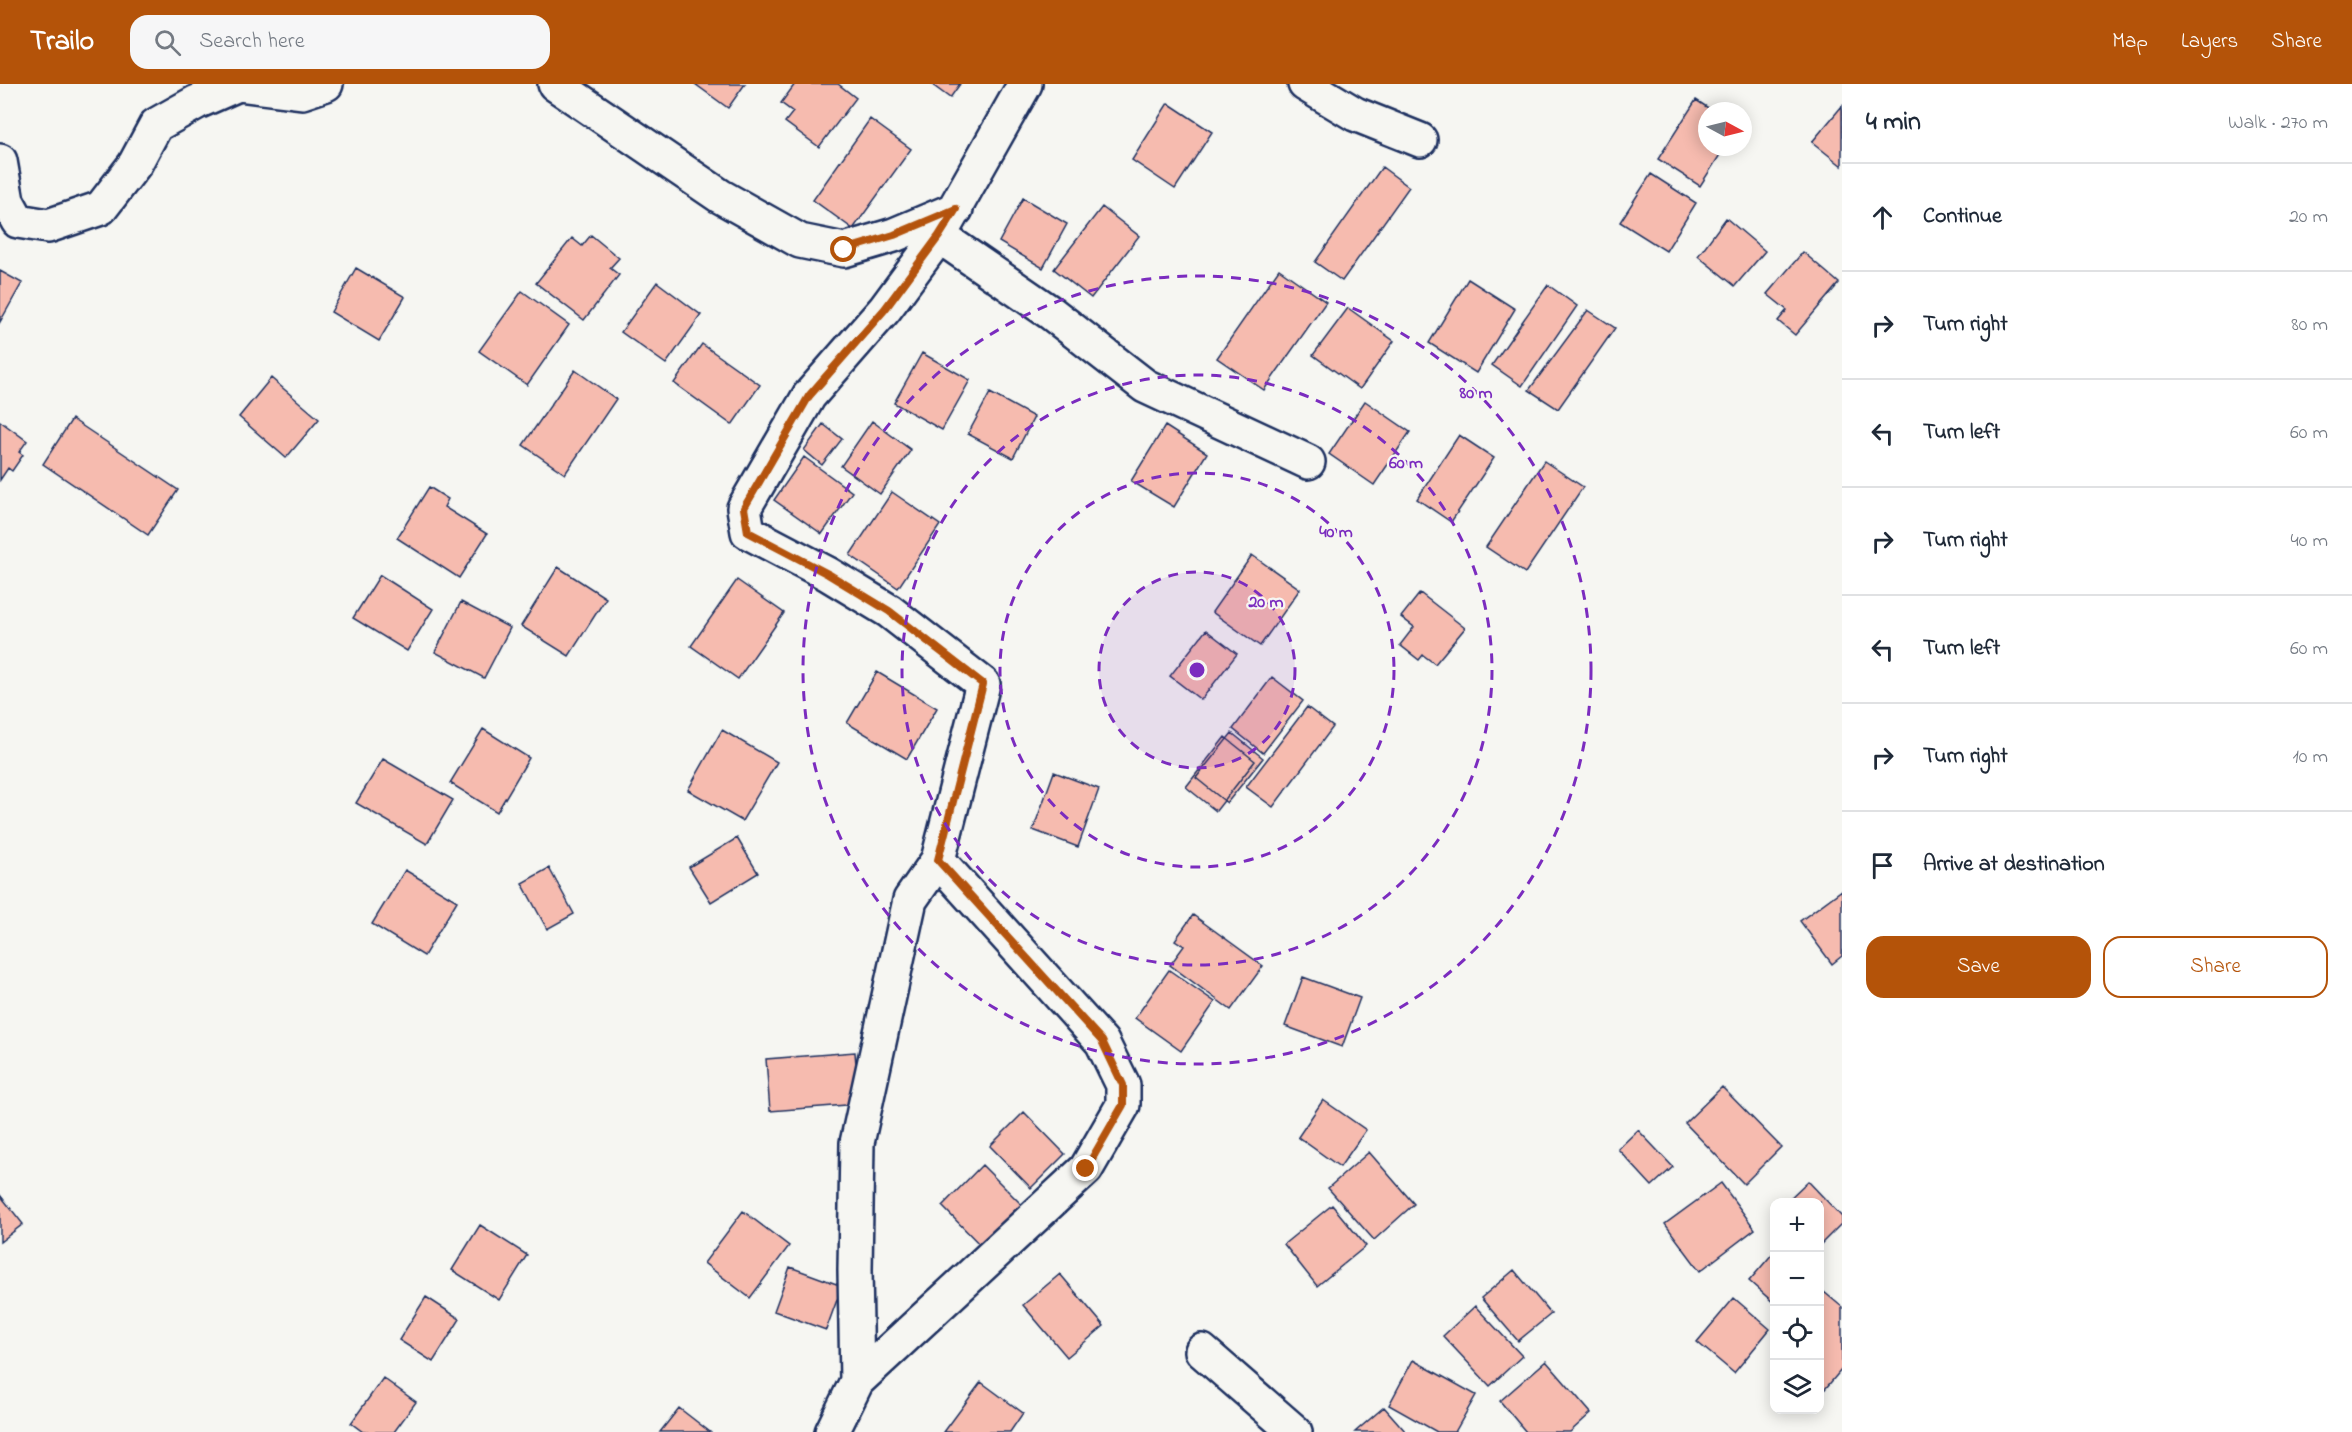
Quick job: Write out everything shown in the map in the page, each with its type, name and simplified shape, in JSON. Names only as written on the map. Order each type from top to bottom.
[{"type":"street","points":[[0,161],[7,201],[18,221],[48,226],[101,208],[135,164],[156,125],[197,102],[238,84],[302,92],[326,84]]},
{"type":"street","points":[[555,84],[720,196],[801,241],[844,250],[894,235],[956,209]]},
{"type":"street","points":[[857,1381],[855,1270],[857,1143],[910,900],[938,860],[983,684],[889,611],[828,574],[748,532],[744,508],[809,396],[885,309],[939,236],[1025,84]]},
{"type":"street","points":[[1305,84],[1355,114],[1420,140]]},
{"type":"street","points":[[939,236],[1051,313],[1145,386],[1308,462]]},
{"type":"street","points":[[832,1432],[857,1381],[1086,1169],[1123,1105],[1123,1085],[1102,1041],[938,860]]},
{"type":"street","points":[[1202,1351],[1295,1432]]},
{"type":"building","points":[[695,84],[745,84],[728,108]]},
{"type":"building","points":[[795,84],[838,84],[856,98],[819,147],[785,122],[793,112],[781,103]]},
{"type":"building","points":[[931,84],[960,84],[950,98]]},
{"type":"building","points":[[1696,100],[1699,102],[1698,156],[1719,156],[1700,186],[1658,159]]},
{"type":"building","points":[[1168,103],[1212,132],[1175,189],[1132,160]]},
{"type":"building","points":[[1842,106],[1842,166],[1812,142]]},
{"type":"building","points":[[870,119],[911,149],[853,229],[813,200]]},
{"type":"building","points":[[1382,167],[1409,187],[1342,281],[1315,262]]},
{"type":"building","points":[[1651,174],[1696,203],[1666,251],[1620,222]]},
{"type":"building","points":[[1023,198],[1067,224],[1043,268],[999,242]]},
{"type":"building","points":[[1102,207],[1139,236],[1091,298],[1054,269]]},
{"type":"building","points":[[1726,218],[1765,251],[1735,286],[1698,256]]},
{"type":"building","points":[[591,235],[619,258],[610,268],[619,275],[584,320],[536,283],[572,238],[582,246]]},
{"type":"building","points":[[1803,252],[1839,283],[1795,335],[1778,321],[1787,310],[1767,294]]},
{"type":"building","points":[[356,268],[405,297],[379,341],[331,312]]},
{"type":"building","points":[[1279,269],[1326,302],[1264,390],[1217,358]]},
{"type":"building","points":[[0,271],[22,283],[0,322]]},
{"type":"building","points":[[1468,279],[1515,309],[1476,373],[1429,343]]},
{"type":"building","points":[[657,282],[701,315],[666,364],[621,332]]},
{"type":"building","points":[[1548,285],[1577,306],[1522,386],[1492,365]]},
{"type":"building","points":[[522,291],[569,325],[527,385],[479,351]]},
{"type":"building","points":[[1348,308],[1394,341],[1360,389],[1313,355]]},
{"type":"building","points":[[1588,310],[1615,328],[1558,409],[1529,390]]},
{"type":"building","points":[[702,344],[760,385],[732,425],[674,383]]},
{"type":"building","points":[[922,353],[970,380],[942,430],[894,403]]},
{"type":"building","points":[[575,370],[616,399],[565,474],[523,445]]},
{"type":"building","points":[[271,378],[319,419],[286,458],[239,417]]},
{"type":"building","points":[[990,393],[1034,417],[1013,458],[968,434]]},
{"type":"building","points":[[1365,401],[1410,432],[1374,485],[1329,454]]},
{"type":"building","points":[[72,419],[178,490],[148,535],[43,464]]},
{"type":"building","points":[[0,421],[27,441],[19,452],[23,455],[12,471],[8,468],[0,480]]},
{"type":"building","points":[[872,421],[911,450],[880,494],[841,466]]},
{"type":"building","points":[[823,424],[842,439],[822,465],[804,450]]},
{"type":"building","points":[[1165,426],[1207,453],[1174,507],[1131,481]]},
{"type":"building","points":[[1459,435],[1494,458],[1451,522],[1417,499]]},
{"type":"building","points":[[804,457],[852,492],[822,534],[774,500]]},
{"type":"building","points":[[1544,461],[1583,487],[1525,573],[1486,547]]},
{"type":"building","points":[[429,487],[448,499],[444,507],[487,534],[459,578],[397,538]]},
{"type":"building","points":[[892,492],[940,525],[898,588],[850,555]]},
{"type":"building","points":[[1252,555],[1300,589],[1260,646],[1212,612]]},
{"type":"building","points":[[558,567],[606,598],[569,656],[521,626]]},
{"type":"building","points":[[380,575],[433,609],[407,651],[353,618]]},
{"type":"building","points":[[737,580],[784,613],[738,679],[691,646]]},
{"type":"building","points":[[1420,593],[1465,628],[1435,664],[1423,655],[1419,660],[1400,645],[1414,627],[1401,617]]},
{"type":"building","points":[[461,602],[510,628],[484,678],[435,652]]},
{"type":"building","points":[[1206,630],[1237,654],[1201,700],[1170,676]]},
{"type":"building","points":[[877,672],[937,708],[907,759],[847,723]]},
{"type":"building","points":[[1272,677],[1303,701],[1263,753],[1233,729]]},
{"type":"building","points":[[1307,707],[1333,727],[1273,807],[1246,787]]},
{"type":"building","points":[[483,729],[529,758],[497,812],[450,783]]},
{"type":"building","points":[[722,730],[777,762],[742,821],[688,790]]},
{"type":"building","points":[[1232,733],[1263,758],[1227,803],[1196,778]]},
{"type":"building","points":[[1225,737],[1255,761],[1216,811],[1186,787]]},
{"type":"building","points":[[383,759],[453,800],[427,844],[356,803]]},
{"type":"building","points":[[1054,772],[1099,789],[1078,847],[1033,830]]},
{"type":"building","points":[[737,838],[758,873],[711,902],[689,867]]},
{"type":"building","points":[[549,868],[574,914],[547,929],[522,883]]},
{"type":"building","points":[[405,870],[457,901],[424,956],[372,924]]},
{"type":"building","points":[[1842,890],[1842,956],[1832,964],[1800,921]]},
{"type":"building","points":[[1193,915],[1263,966],[1231,1010],[1170,965],[1184,946],[1175,940]]},
{"type":"building","points":[[1169,970],[1215,1002],[1181,1051],[1135,1018]]},
{"type":"building","points":[[1303,977],[1360,998],[1342,1047],[1285,1026]]},
{"type":"building","points":[[855,1052],[859,1104],[770,1111],[766,1059]]},
{"type":"building","points":[[1722,1087],[1781,1147],[1744,1184],[1685,1123]]},
{"type":"building","points":[[1323,1100],[1366,1130],[1340,1167],[1298,1137]]},
{"type":"building","points":[[1024,1112],[1065,1154],[1031,1188],[990,1146]]},
{"type":"building","points":[[1638,1130],[1673,1167],[1652,1186],[1618,1149]]},
{"type":"building","points":[[1369,1152],[1414,1204],[1374,1240],[1328,1188]]},
{"type":"building","points":[[982,1165],[1027,1210],[986,1251],[942,1206]]},
{"type":"building","points":[[1808,1181],[1842,1217],[1842,1223],[1824,1241],[1824,1198],[1790,1198]]},
{"type":"building","points":[[1721,1183],[1755,1229],[1700,1271],[1665,1224]]},
{"type":"building","points":[[0,1195],[23,1224],[0,1242]]},
{"type":"building","points":[[1332,1205],[1366,1246],[1317,1286],[1284,1244]]},
{"type":"building","points":[[743,1211],[789,1246],[750,1298],[704,1263]]},
{"type":"building","points":[[480,1225],[527,1255],[499,1300],[452,1270]]},
{"type":"building","points":[[1770,1257],[1770,1299],[1749,1281]]},
{"type":"building","points":[[790,1267],[842,1286],[826,1330],[774,1311]]},
{"type":"building","points":[[1514,1270],[1551,1314],[1518,1341],[1481,1298]]},
{"type":"building","points":[[1060,1274],[1104,1326],[1067,1357],[1023,1305]]},
{"type":"building","points":[[1824,1292],[1842,1307],[1842,1369],[1824,1390]]},
{"type":"building","points":[[426,1297],[460,1319],[433,1362],[399,1340]]},
{"type":"building","points":[[1734,1298],[1770,1329],[1734,1373],[1697,1342]]},
{"type":"building","points":[[1475,1306],[1522,1356],[1490,1386],[1443,1336]]},
{"type":"building","points":[[1413,1360],[1476,1395],[1455,1432],[1437,1432],[1389,1405]]},
{"type":"building","points":[[1546,1361],[1591,1413],[1570,1432],[1526,1432],[1500,1401]]},
{"type":"building","points":[[383,1378],[416,1402],[394,1432],[363,1432],[351,1423]]},
{"type":"building","points":[[981,1382],[1023,1413],[1010,1432],[944,1432]]},
{"type":"building","points":[[1384,1407],[1406,1432],[1355,1432]]},
{"type":"building","points":[[679,1408],[710,1432],[660,1432]]},
{"type":"route","points":[[844,250],[894,235],[956,209],[885,309],[809,396],[744,508],[748,532],[828,574],[889,611],[983,684],[938,860],[1102,1041],[1123,1085],[1123,1105],[1086,1169]]}]
